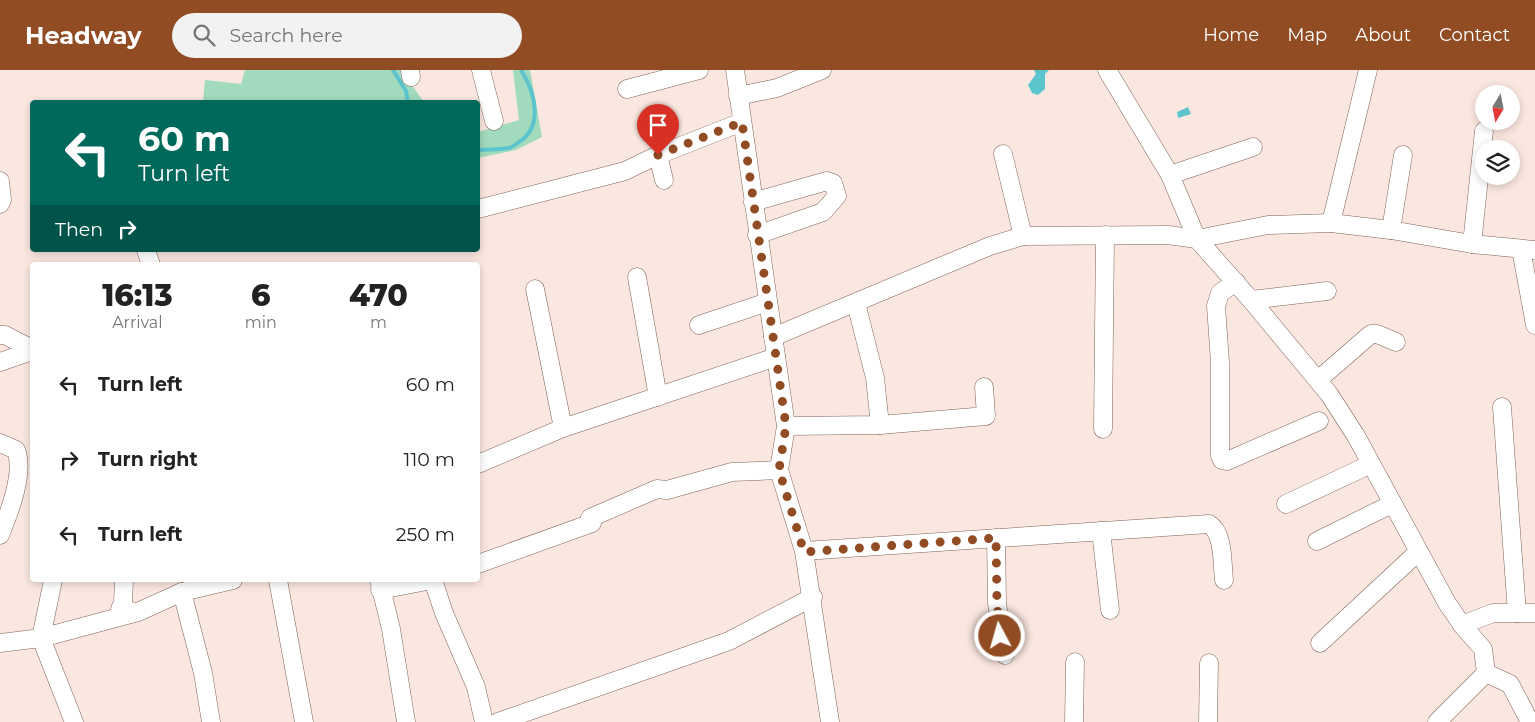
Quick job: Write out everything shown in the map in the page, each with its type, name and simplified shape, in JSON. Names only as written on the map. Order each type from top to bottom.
[{"type":"street","points":[[481,70],[494,121]]},
{"type":"street","points":[[627,89],[699,70]]},
{"type":"street","points":[[734,70],[786,426],[779,470],[804,552],[830,722]]},
{"type":"street","points":[[738,96],[776,88],[822,70]]},
{"type":"street","points":[[1107,70],[1170,175],[1197,239],[1236,282],[1318,380],[1356,436],[1418,552],[1462,625],[1484,648],[1486,674],[1438,722]]},
{"type":"street","points":[[1331,224],[1368,70]]},
{"type":"street","points":[[480,208],[625,171],[658,155],[742,122]]},
{"type":"street","points":[[1472,244],[1484,131]]},
{"type":"street","points":[[1170,175],[1253,147]]},
{"type":"street","points":[[1004,154],[1023,236]]},
{"type":"street","points":[[658,155],[664,180]]},
{"type":"street","points":[[1391,230],[1403,156]]},
{"type":"street","points":[[0,181],[2,200],[0,204]]},
{"type":"street","points":[[753,202],[827,181],[833,183],[837,196],[823,212],[757,235]]},
{"type":"street","points":[[773,337],[990,246],[1023,236],[1168,234],[1197,239],[1268,225],[1331,224],[1391,230],[1472,244],[1528,249],[1535,324]]},
{"type":"street","points":[[1103,429],[1105,235]]},
{"type":"street","points":[[637,277],[658,397]]},
{"type":"street","points":[[1236,282],[1220,293],[1216,306],[1220,362],[1220,456],[1222,460],[1227,461],[1319,422]]},
{"type":"street","points":[[535,289],[563,428]]},
{"type":"street","points":[[1251,300],[1327,291]]},
{"type":"street","points":[[699,325],[768,302]]},
{"type":"street","points":[[856,303],[875,378],[880,425]]},
{"type":"street","points":[[1318,380],[1371,334],[1377,334],[1396,342]]},
{"type":"street","points":[[0,335],[5,335],[30,349]]},
{"type":"street","points":[[0,362],[30,351]]},
{"type":"street","points":[[480,463],[563,428],[776,357]]},
{"type":"street","points":[[786,426],[880,425],[986,416],[984,387]]},
{"type":"street","points":[[1502,407],[1517,613]]},
{"type":"street","points":[[0,443],[16,450],[20,460],[11,510],[0,535]]},
{"type":"street","points":[[1286,504],[1371,464]]},
{"type":"street","points":[[480,563],[592,523],[590,518],[657,489],[667,490],[732,472],[779,470]]},
{"type":"street","points":[[1317,541],[1392,504]]},
{"type":"street","points":[[804,552],[1208,524],[1215,528],[1218,535],[1224,580]]},
{"type":"street","points":[[1101,531],[1110,610]]},
{"type":"street","points":[[996,538],[997,603],[1005,655]]},
{"type":"street","points":[[1320,643],[1418,552]]},
{"type":"street","points":[[53,582],[41,638],[74,722]]},
{"type":"street","points":[[124,582],[123,603],[120,609],[138,612]]},
{"type":"street","points":[[0,643],[41,638],[138,612],[182,592],[224,582]]},
{"type":"street","points":[[278,582],[304,722]]},
{"type":"street","points":[[406,722],[391,629],[379,585],[411,582]]},
{"type":"street","points":[[434,582],[444,613],[476,687],[484,722]]},
{"type":"street","points":[[182,592],[202,673],[211,722]]},
{"type":"street","points":[[498,722],[729,641],[812,597]]},
{"type":"street","points":[[1462,625],[1493,612],[1535,613]]},
{"type":"street","points":[[1074,722],[1075,662]]},
{"type":"street","points":[[1208,722],[1209,663]]},
{"type":"street","points":[[1486,674],[1510,684],[1530,722]]},
{"type":"green space","points":[[245,70],[401,70],[423,100],[203,100],[205,80],[241,84]]},
{"type":"green space","points":[[513,70],[530,70],[542,137],[516,150],[480,158],[480,131],[519,120]]},
{"type":"water","points":[[1034,70],[1049,70],[1045,74],[1045,89],[1038,95],[1032,93],[1028,85],[1036,74]]},
{"type":"water","points":[[1188,107],[1191,114],[1178,118],[1177,112]]},
{"type":"waterway","points":[[393,70],[406,91],[408,100]]},
{"type":"waterway","points":[[480,150],[510,148],[527,135],[532,127],[535,108],[530,88],[521,70]]},
{"type":"route","points":[[658,155],[742,122],[786,426],[779,470],[804,552],[996,538],[997,603],[1000,636]]}]
